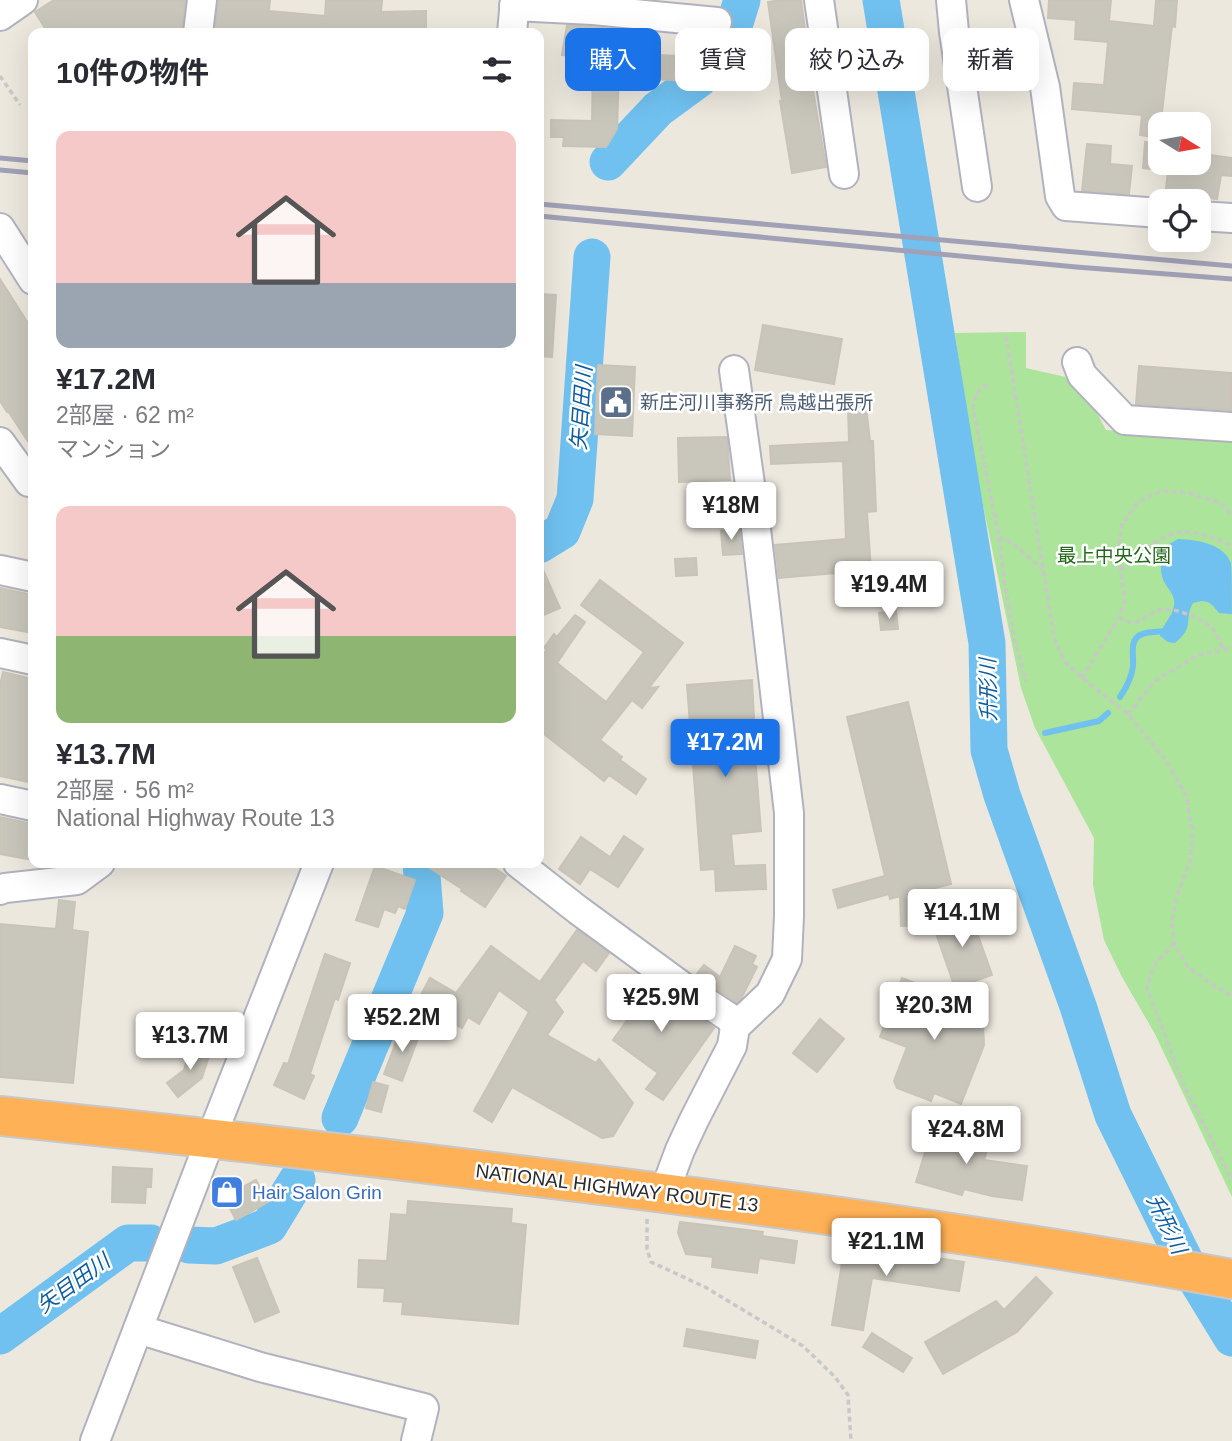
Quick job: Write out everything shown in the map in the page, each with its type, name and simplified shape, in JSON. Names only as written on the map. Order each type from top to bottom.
[{"type":"highway","name":"NATIONAL HIGHWAY ROUTE 13","points":[[0,1116],[211,1138],[658,1192],[1125,1259],[1232,1279]]},
{"type":"street","points":[[0,16],[23,0]]},
{"type":"street","points":[[199,28],[202,0]]},
{"type":"street","points":[[818,0],[844,174]]},
{"type":"street","points":[[951,0],[977,187]]},
{"type":"street","points":[[1024,0],[1045,87],[1060,196],[1066,206],[1148,212]]},
{"type":"street","points":[[514,13],[593,10],[717,22]]},
{"type":"street","points":[[1211,217],[1232,218]]},
{"type":"street","points":[[0,228],[28,272]]},
{"type":"street","points":[[1077,362],[1082,374],[1125,420],[1232,427]]},
{"type":"street","points":[[734,370],[755,520],[789,813],[787,959],[770,994],[734,1027]]},
{"type":"street","points":[[0,442],[28,481]]},
{"type":"street","points":[[0,570],[28,576]]},
{"type":"street","points":[[0,653],[28,659]]},
{"type":"street","points":[[0,799],[28,805]]},
{"type":"street","points":[[0,890],[77,880],[93,868]]},
{"type":"street","points":[[95,1441],[317,868]]},
{"type":"street","points":[[524,868],[682,987],[730,1018],[734,1027],[732,1046],[658,1192]]},
{"type":"street","points":[[138,1329],[260,1367],[424,1408],[416,1441]]},
{"type":"path","points":[[0,76],[20,106]]},
{"type":"path","points":[[1006,336],[1054,636],[1064,661],[1128,714],[1167,761],[1186,795],[1193,832],[1190,861],[1178,893],[1172,921],[1174,943],[1187,966],[1232,996]]},
{"type":"path","points":[[988,385],[980,387],[975,395],[973,408],[999,537],[1014,637],[1026,682]]},
{"type":"path","points":[[1082,678],[1119,617],[1125,599],[1118,551],[1122,524],[1138,502],[1161,491],[1189,493],[1220,503],[1232,515]]},
{"type":"path","points":[[1121,569],[1134,564],[1163,536],[1180,532],[1196,532],[1232,546]]},
{"type":"path","points":[[999,537],[1014,544],[1043,570]]},
{"type":"path","points":[[1119,617],[1126,622],[1136,622],[1165,609],[1194,616],[1210,625],[1224,650]]},
{"type":"path","points":[[1128,714],[1156,680],[1198,655],[1232,648]]},
{"type":"path","points":[[1174,943],[1153,967],[1147,988],[1183,1083],[1232,1180]]},
{"type":"path","points":[[658,1192],[647,1215],[647,1249],[651,1262],[705,1287],[803,1346],[835,1377],[848,1395],[850,1441]]},
{"type":"green space","name":"最上中央公園","points":[[1026,332],[1026,368],[1070,378],[1091,402],[1106,430],[1232,438],[1232,1197],[1155,1034],[1104,940],[1093,885],[1094,838],[1035,728],[1021,688],[972,452],[955,333]]},
{"type":"water","points":[[1178,539],[1209,544],[1227,556],[1231,563],[1232,614],[1219,613],[1211,604],[1202,601],[1193,603],[1185,632],[1175,643],[1160,636],[1174,605],[1173,596],[1163,580],[1161,566],[1164,547]]},
{"type":"building","points":[[54,0],[185,0],[182,28],[45,28],[35,12]]},
{"type":"building","points":[[218,0],[270,0],[269,11],[325,16],[326,0],[382,1],[381,12],[426,11],[426,28],[215,28]]},
{"type":"building","points":[[801,0],[805,28],[785,28],[785,91],[813,91],[826,167],[792,173],[768,2]]},
{"type":"building","points":[[1049,0],[1111,0],[1109,21],[1154,26],[1156,0],[1177,0],[1162,112],[1148,112],[1148,136],[1140,135],[1142,115],[1072,109],[1074,83],[1104,85],[1108,42],[1075,39],[1076,20],[1048,18]]},
{"type":"building","points":[[567,25],[602,28],[566,28]]},
{"type":"building","points":[[661,55],[675,56],[675,80],[661,79]]},
{"type":"building","points":[[592,91],[618,91],[617,129],[606,147],[563,146],[564,137],[551,137],[551,120],[592,121]]},
{"type":"building","points":[[1145,142],[1148,142],[1148,169],[1143,168]]},
{"type":"building","points":[[1087,144],[1111,146],[1110,164],[1132,166],[1129,194],[1082,191]]},
{"type":"building","points":[[1211,155],[1232,158],[1232,176],[1221,175],[1217,199],[1211,198],[1211,189],[1166,189],[1168,175],[1211,175]]},
{"type":"building","points":[[0,279],[28,323],[28,441],[0,401]]},
{"type":"building","points":[[544,294],[556,295],[552,357],[544,356]]},
{"type":"building","points":[[763,325],[842,339],[834,384],[755,370]]},
{"type":"building","points":[[598,365],[635,367],[632,436],[595,434]]},
{"type":"building","points":[[1139,366],[1232,373],[1232,410],[1136,404]]},
{"type":"building","points":[[866,406],[870,441],[873,441],[876,511],[867,512],[871,570],[779,578],[775,545],[846,539],[843,461],[771,464],[770,446],[849,442],[848,407]]},
{"type":"building","points":[[727,437],[730,480],[679,482],[678,438]]},
{"type":"building","points":[[739,529],[742,554],[723,555],[721,531]]},
{"type":"building","points":[[696,558],[697,575],[676,576],[675,559]]},
{"type":"building","points":[[544,572],[560,608],[544,615]]},
{"type":"building","points":[[600,580],[683,643],[649,688],[658,687],[642,708],[632,700],[600,740],[622,757],[620,760],[646,779],[636,794],[609,775],[604,781],[544,734],[544,653],[547,650],[544,648],[554,634],[557,637],[575,615],[585,622],[557,663],[606,702],[644,652],[581,605]]},
{"type":"building","points":[[0,588],[28,594],[28,632],[0,627]]},
{"type":"building","points":[[896,611],[898,629],[881,630],[879,613]]},
{"type":"building","points":[[3,672],[28,678],[28,782],[0,776],[0,685]]},
{"type":"building","points":[[752,680],[752,718],[761,831],[731,834],[734,866],[765,865],[766,889],[716,891],[715,869],[701,870],[687,685]]},
{"type":"building","points":[[908,702],[951,884],[918,892],[920,925],[901,926],[900,896],[890,899],[889,894],[838,908],[833,890],[885,876],[847,717]]},
{"type":"building","points":[[0,817],[28,823],[28,859],[0,854]]},
{"type":"building","points":[[624,836],[643,849],[618,887],[590,869],[580,884],[559,869],[581,837],[610,857]]},
{"type":"building","points":[[374,868],[415,880],[405,909],[398,906],[395,913],[384,909],[378,927],[356,920]]},
{"type":"building","points":[[430,868],[494,868],[506,876],[485,907],[461,891],[462,889]]},
{"type":"building","points":[[59,900],[75,902],[72,930],[88,932],[73,1083],[0,1077],[0,924],[56,929]]},
{"type":"building","points":[[969,910],[992,975],[955,988],[932,922]]},
{"type":"building","points":[[577,930],[609,953],[596,971],[583,961],[555,999],[552,997],[563,1012],[547,1035],[596,1063],[599,1059],[633,1103],[613,1136],[602,1138],[512,1087],[492,1122],[474,1111],[529,1012],[499,990],[479,1024],[468,1017],[462,1028],[420,1003],[420,997],[430,978],[456,993],[491,946],[540,982]]},
{"type":"building","points":[[735,946],[756,956],[752,964],[757,967],[737,1003],[696,975],[704,965],[720,977]]},
{"type":"building","points":[[325,954],[350,963],[338,1000],[335,998],[310,1074],[314,1076],[304,1099],[274,1085],[284,1063],[288,1064]]},
{"type":"building","points":[[631,977],[651,990],[653,986],[714,1028],[663,1100],[646,1089],[658,1073],[613,1040],[635,1009],[618,998]]},
{"type":"building","points":[[902,978],[965,1002],[983,1024],[984,1045],[961,1104],[934,1093],[931,1101],[897,1088],[894,1081],[907,1047],[880,1037]]},
{"type":"building","points":[[820,1019],[844,1039],[817,1072],[793,1053]]},
{"type":"building","points":[[402,1026],[420,1033],[402,1081],[384,1074]]},
{"type":"building","points":[[191,1048],[210,1053],[202,1078],[178,1097],[167,1083],[184,1070]]},
{"type":"building","points":[[373,1082],[388,1086],[381,1112],[366,1108]]},
{"type":"building","points":[[920,1123],[989,1143],[984,1160],[1027,1166],[1022,1200],[964,1189],[962,1195],[916,1182],[926,1149],[914,1146]]},
{"type":"building","points":[[113,1167],[152,1169],[151,1187],[146,1187],[145,1203],[112,1202]]},
{"type":"building","points":[[256,1180],[268,1202],[236,1220],[224,1197]]},
{"type":"building","points":[[408,1201],[512,1209],[511,1223],[526,1225],[518,1324],[402,1314],[403,1302],[384,1301],[385,1288],[358,1287],[359,1260],[387,1261],[391,1214],[407,1215]]},
{"type":"building","points":[[680,1222],[763,1232],[762,1236],[797,1241],[794,1263],[759,1258],[757,1273],[712,1267],[713,1257],[686,1254],[678,1233]]},
{"type":"building","points":[[845,1244],[964,1262],[959,1291],[872,1278],[863,1330],[832,1325]]},
{"type":"building","points":[[257,1258],[279,1312],[255,1322],[233,1267]]},
{"type":"building","points":[[1036,1277],[1052,1293],[1017,1332],[943,1374],[925,1342],[996,1301],[1004,1310]]},
{"type":"building","points":[[687,1329],[758,1341],[755,1358],[684,1346]]},
{"type":"building","points":[[872,1333],[912,1358],[903,1372],[863,1347]]},
{"type":"waterway","name":"矢目田川","points":[[608,162],[658,109],[699,79],[733,29],[742,0]]},
{"type":"waterway","name":"升形川","points":[[881,0],[987,643],[989,750],[1002,795],[1078,1006],[1113,1115],[1185,1261],[1232,1338]]},
{"type":"waterway","name":"矢目田川","points":[[544,542],[562,531],[575,499],[592,257]]},
{"type":"waterway","points":[[1120,697],[1131,674],[1134,641],[1146,633],[1168,631]]},
{"type":"waterway","points":[[1045,733],[1099,721],[1108,713]]},
{"type":"waterway","name":"矢目田川","points":[[340,1118],[425,913],[421,868]]},
{"type":"waterway","name":"矢目田川","points":[[189,1245],[216,1246],[269,1226],[297,1180]]},
{"type":"waterway","name":"矢目田川","points":[[0,1336],[128,1243],[151,1243]]},
{"type":"railway","points":[[0,158],[28,161]]},
{"type":"railway","points":[[0,170],[28,173]]},
{"type":"railway","points":[[544,204],[1232,266]]},
{"type":"railway","points":[[544,216],[1076,267],[1232,279]]},
{"type":"place","name":"新庄河川事務所 鳥越出張所","points":[[616,402]]},
{"type":"place","name":"Hair Salon Grin","points":[[227,1192]]}]
